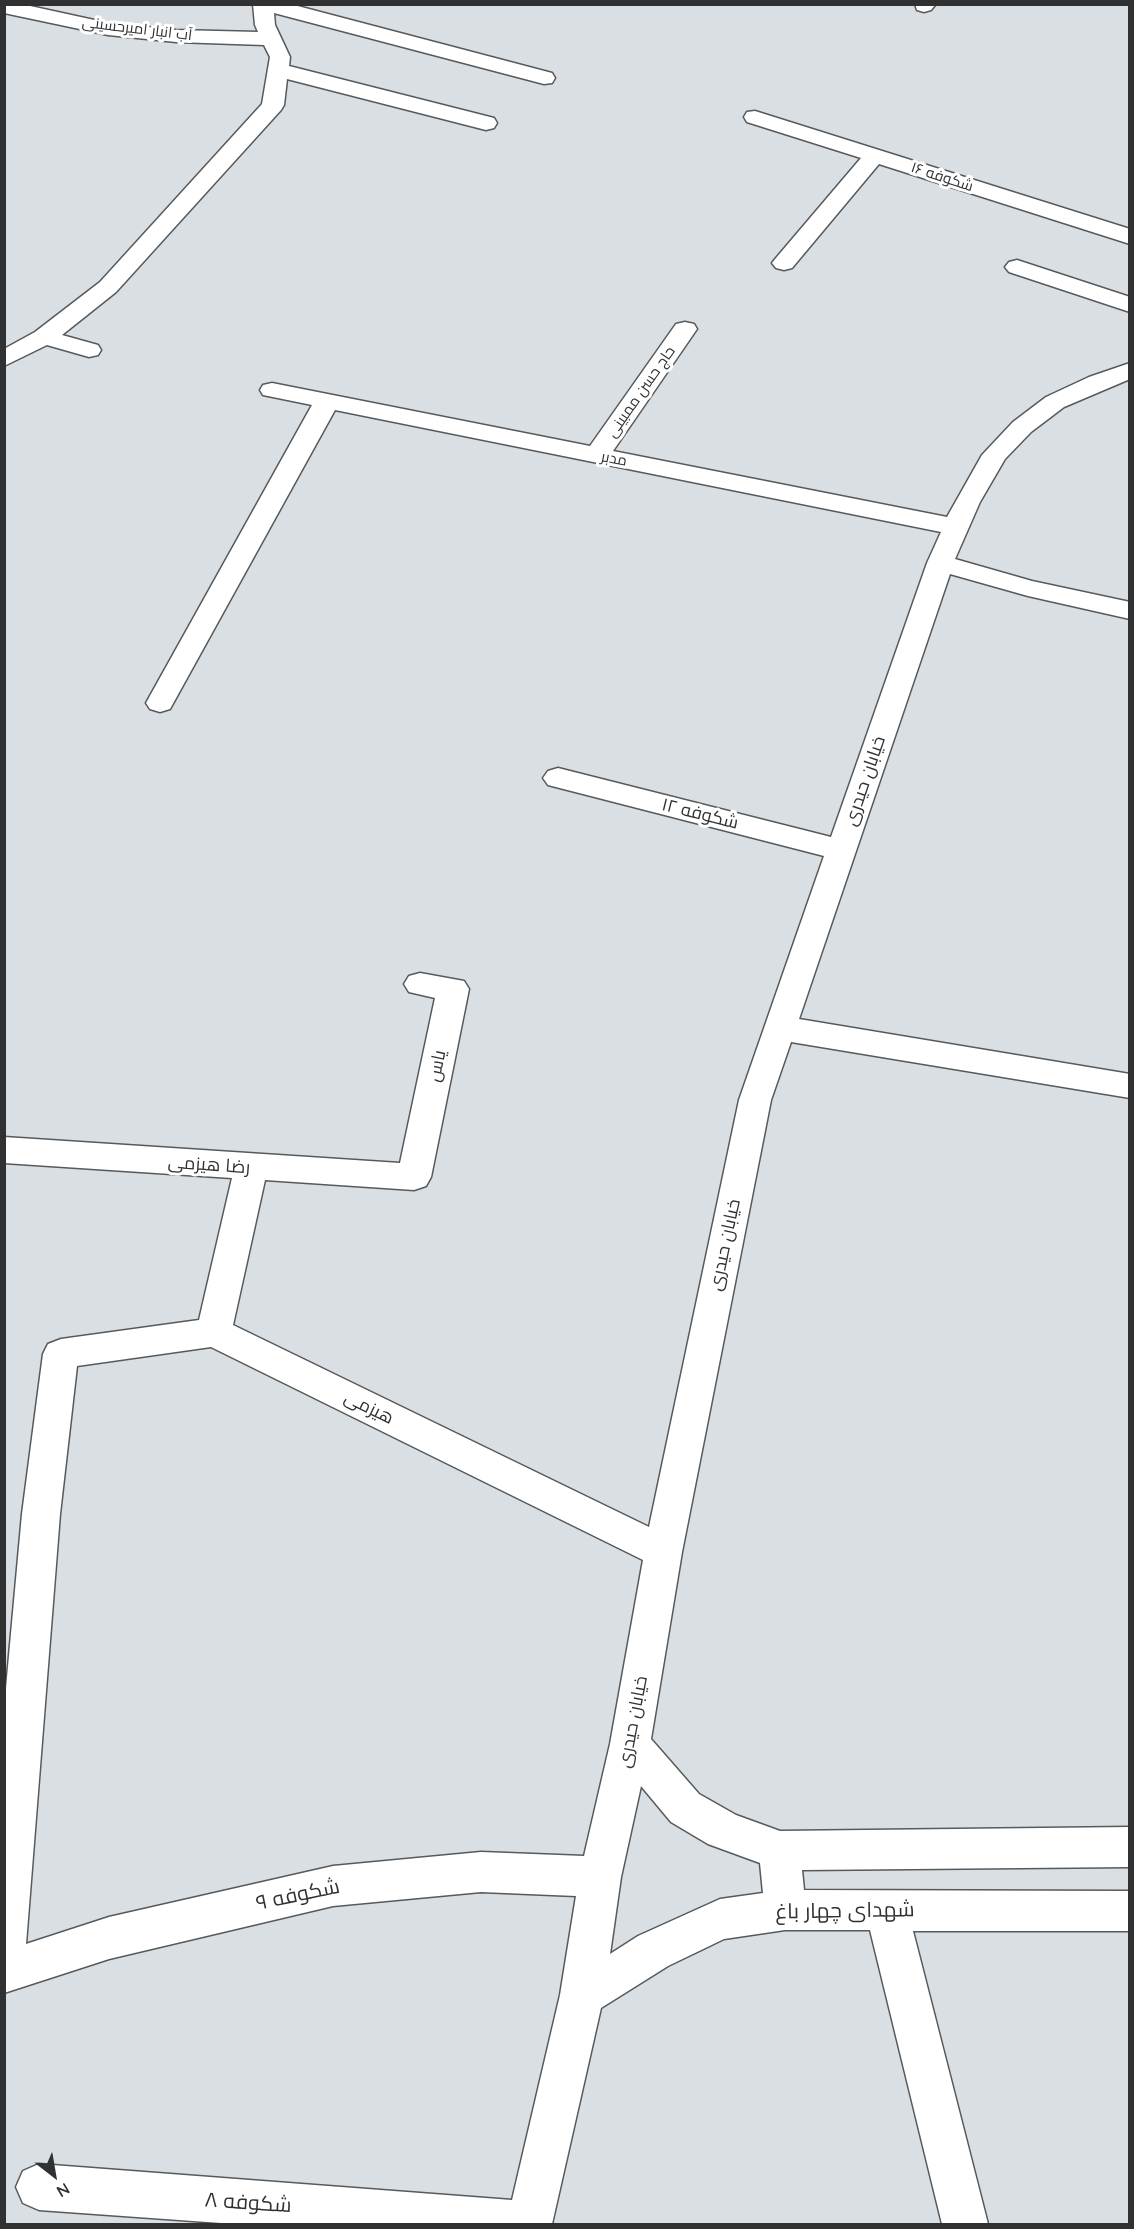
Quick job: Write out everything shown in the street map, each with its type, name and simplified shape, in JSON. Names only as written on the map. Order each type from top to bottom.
[{"type":"street","points":[[4,359],[44,337],[108,286],[273,105],[280,57],[265,25],[264,4],[544,78]]},
{"type":"street","name":"آب انبار امیرحسینی","points":[[4,7],[108,28],[176,36],[272,39]]},
{"type":"street","points":[[278,70],[486,123]]},
{"type":"street","name":"شکوفه ۱۶","points":[[755,117],[1130,237]]},
{"type":"street","points":[[784,263],[875,155]]},
{"type":"street","points":[[1017,267],[1130,305]]},
{"type":"street","name":"حاج حسن ممبینی","points":[[597,455],[685,328]]},
{"type":"street","points":[[44,337],[89,350]]},
{"type":"street","name":"خیابان حیدری","points":[[529,2224],[582,1995],[600,1877],[630,1744],[663,1552],[755,1100],[940,563],[967,502],[995,454],[1022,427],[1055,402],[1130,370]]},
{"type":"street","name":"مدبر","points":[[272,390],[956,527]]},
{"type":"street","points":[[160,703],[327,401]]},
{"type":"street","points":[[940,563],[1028,588],[1130,611]]},
{"type":"street","name":"شکوفه ۱۲","points":[[558,778],[841,850]]},
{"type":"street","name":"یاس","points":[[414,1177],[453,989],[420,984]]},
{"type":"street","points":[[780,1028],[1130,1086]]},
{"type":"street","name":"رضا هیزمی","points":[[4,1150],[414,1177]]},
{"type":"street","points":[[4,1951],[17,1663],[41,1514],[61,1354],[214,1332],[251,1168]]},
{"type":"street","name":"هیزمی","points":[[214,1332],[663,1552]]},
{"type":"street","points":[[630,1744],[685,1808],[723,1830],[780,1851],[1130,1847]]},
{"type":"street","points":[[780,1851],[785,1910]]},
{"type":"street","name":"شکوفه ۹","points":[[4,1972],[109,1938],[333,1886],[481,1872],[600,1877]]},
{"type":"street","points":[[886,1909],[964,2224]]},
{"type":"street","name":"شهدای چهار باغ","points":[[582,1995],[653,1951],[720,1918],[785,1910],[1130,1911]]},
{"type":"street","name":"شکوفه ۸","points":[[39,2187],[529,2224]]}]
